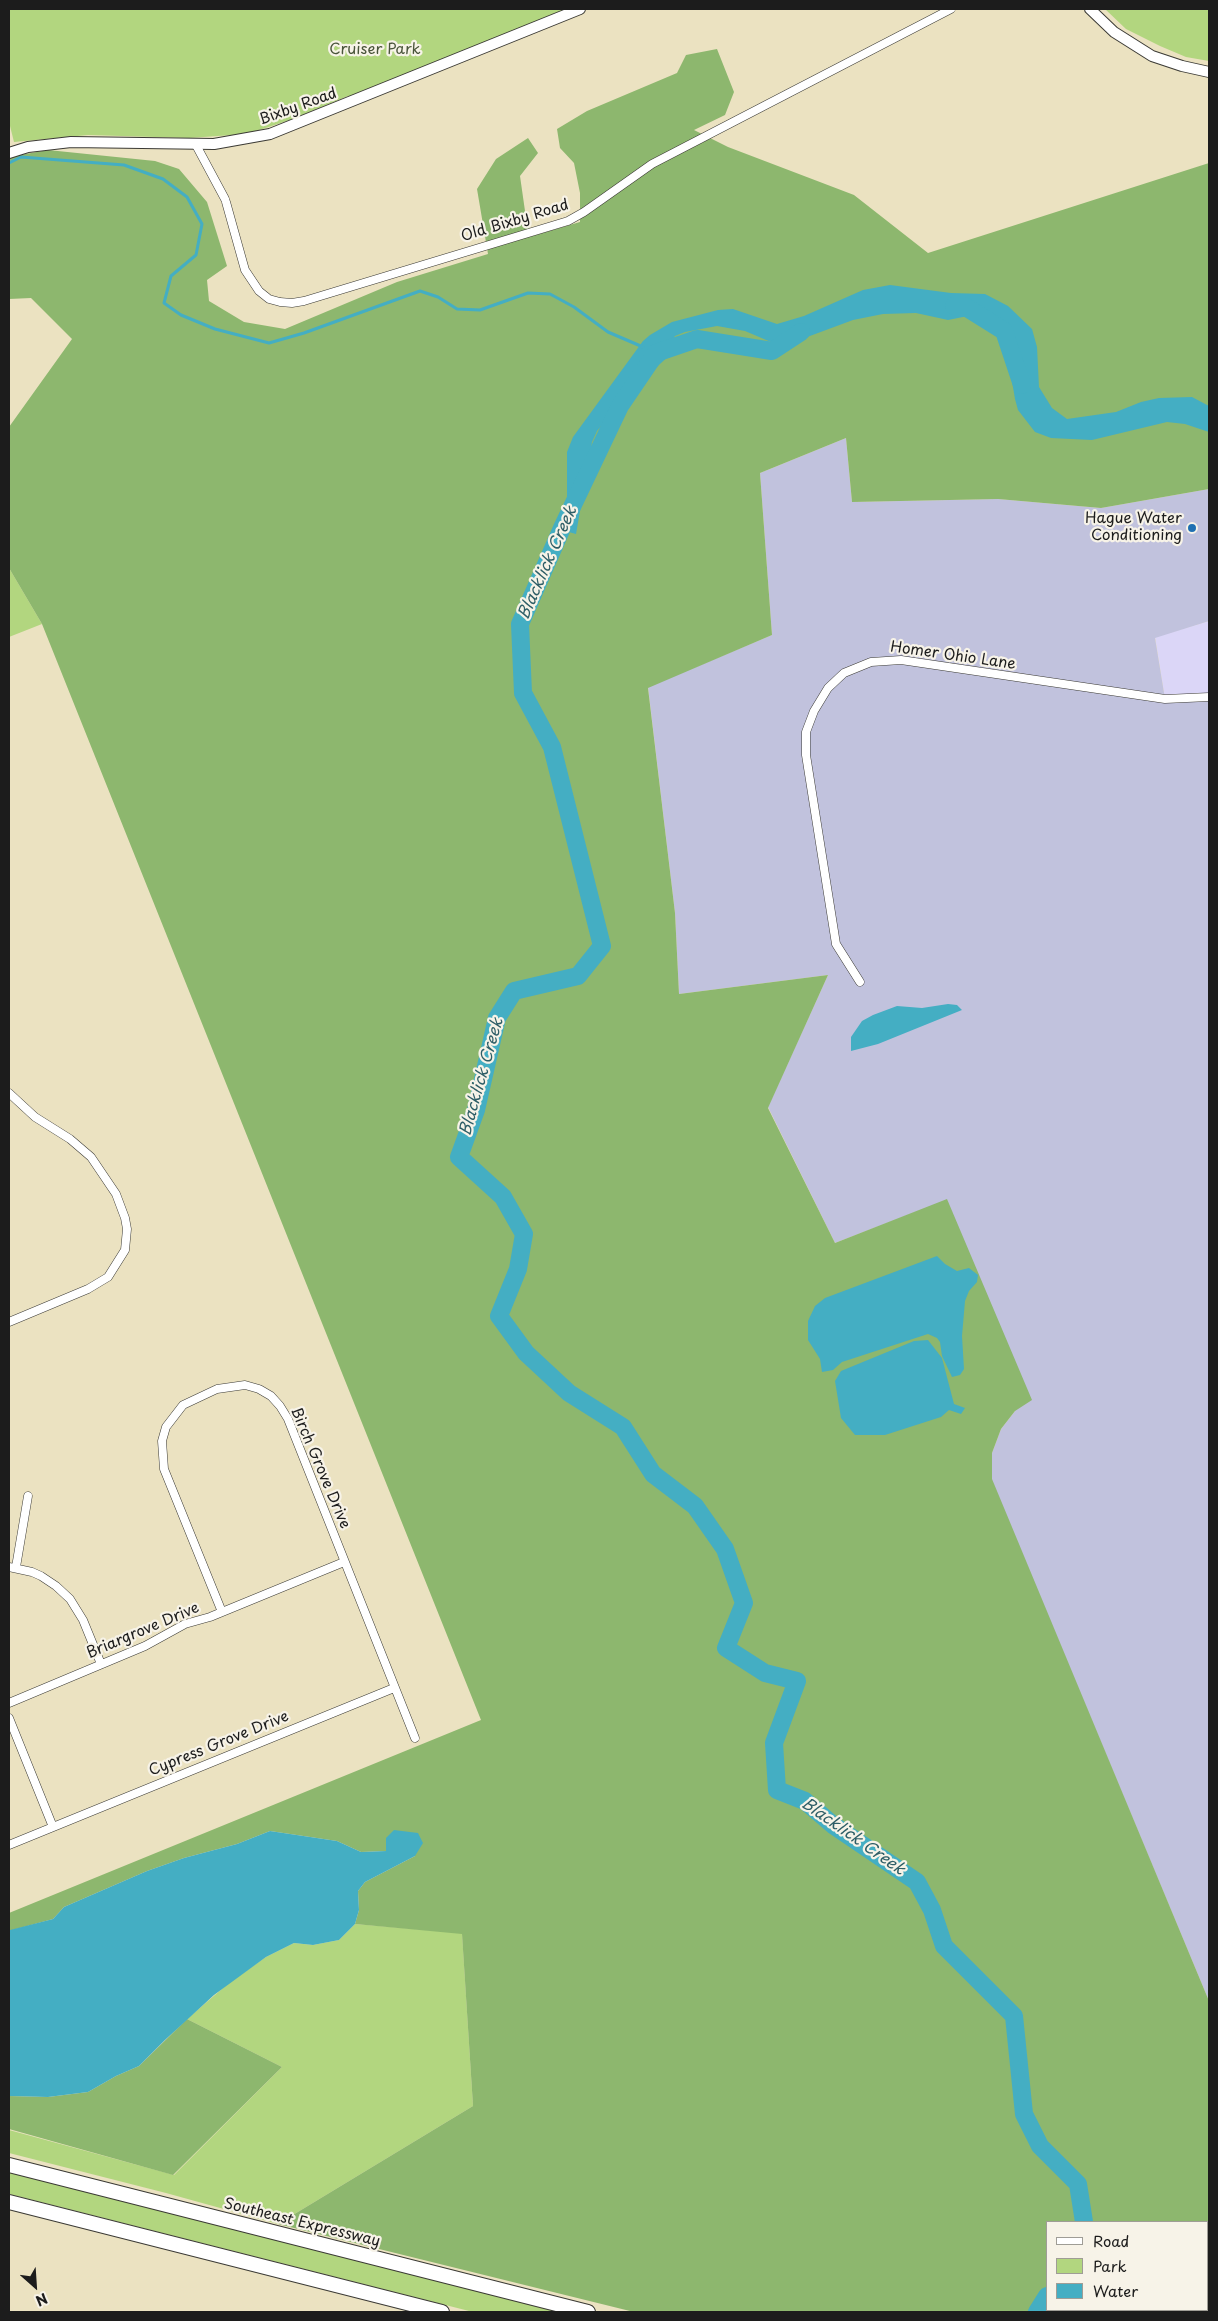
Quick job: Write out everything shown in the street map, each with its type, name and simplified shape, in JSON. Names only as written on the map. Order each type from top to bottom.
[{"type":"highway","name":"Southeast Expressway","points":[[9,2165],[588,2312]]},
{"type":"highway","points":[[9,2202],[442,2312]]},
{"type":"street","name":"Bixby Road","points":[[9,153],[28,147],[71,142],[196,145],[235,142],[270,134],[580,9]]},
{"type":"street","name":"Old Bixby Road","points":[[196,145],[226,200],[246,270],[255,286],[269,299],[292,303],[304,301],[568,221],[584,212],[652,164],[951,9]]},
{"type":"street","points":[[1090,9],[1114,32],[1152,56],[1182,66],[1209,72]]},
{"type":"street","name":"Homer Ohio Lane","points":[[860,982],[836,944],[806,755],[806,732],[814,711],[828,688],[844,673],[871,662],[901,660],[1165,699],[1209,697]]},
{"type":"street","points":[[9,1093],[36,1117],[70,1139],[91,1158],[108,1181],[122,1207],[127,1229],[125,1250],[108,1277],[88,1290],[9,1322]]},
{"type":"street","name":"Birch Grove Drive","points":[[222,1612],[164,1468],[162,1441],[166,1426],[183,1405],[202,1395],[232,1386],[245,1385],[259,1389],[276,1401],[288,1419],[415,1738]]},
{"type":"street","points":[[28,1496],[12,1567],[32,1572],[49,1581],[70,1599],[83,1620],[101,1664]]},
{"type":"street","name":"Briargrove Drive","points":[[9,1703],[145,1646],[185,1624],[222,1612],[344,1562]]},
{"type":"street","name":"Cypress Grove Drive","points":[[9,1845],[394,1688]]},
{"type":"street","points":[[9,1718],[53,1827]]},
{"type":"shaded area","points":[[846,438],[852,502],[998,499],[1101,508],[1209,489],[1209,621],[1155,638],[1165,699],[1209,697],[1209,2001],[991,1479],[992,1453],[1001,1429],[1015,1411],[947,1200],[835,1243],[768,1107],[828,975],[679,994],[675,913],[648,687],[772,635],[760,473]]},
{"type":"shaded area","points":[[1209,621],[1209,697],[1165,699],[1155,637]]},
{"type":"green space","name":"Cruiser Park","points":[[9,9],[580,9],[351,103],[348,96],[293,119],[247,134],[189,138],[88,135],[14,142],[9,122]]},
{"type":"green space","points":[[1105,9],[1209,9],[1209,61],[1186,57],[1126,29]]},
{"type":"green space","points":[[717,49],[734,92],[725,115],[694,130],[728,147],[854,195],[928,253],[1209,163],[1209,489],[1101,508],[998,499],[852,502],[846,438],[760,473],[772,635],[648,688],[675,913],[679,994],[828,975],[768,1108],[835,1243],[947,1199],[1032,1400],[1015,1411],[1001,1429],[992,1453],[992,1479],[1209,2001],[1209,2312],[634,2312],[278,2224],[473,2106],[462,1934],[355,1924],[359,1910],[358,1891],[365,1882],[415,1856],[386,1851],[361,1852],[337,1841],[270,1831],[237,1844],[184,1858],[147,1871],[64,1907],[53,1919],[9,1931],[9,1913],[481,1720],[42,624],[9,568],[9,427],[72,339],[31,298],[9,299],[9,157],[48,150],[155,161],[179,169],[207,202],[227,266],[207,280],[209,301],[244,322],[285,329],[397,282],[488,254],[477,189],[496,159],[528,138],[538,153],[520,176],[525,211],[532,236],[580,222],[580,193],[574,163],[560,148],[557,129],[587,111],[677,73],[686,55]]},
{"type":"green space","points":[[9,568],[42,624],[9,637]]},
{"type":"green space","points":[[355,1924],[462,1933],[473,2106],[278,2224],[9,2153],[9,2130],[174,2175],[282,2067],[187,2019],[230,1982],[266,1957],[294,1943],[313,1945],[339,1940]]},
{"type":"green space","points":[[187,2019],[282,2067],[173,2175],[9,2129],[9,2096],[48,2097],[88,2092],[116,2076],[139,2066]]},
{"type":"green space","points":[[9,2172],[559,2312],[473,2312],[9,2194]]},
{"type":"water","points":[[890,285],[951,293],[985,294],[1008,306],[1032,329],[1037,347],[1039,387],[1052,408],[1067,419],[1116,412],[1141,402],[1159,398],[1192,397],[1209,406],[1209,432],[1185,424],[1167,422],[1092,440],[1051,438],[1035,432],[1018,410],[1015,399],[1012,381],[1016,361],[1015,348],[1011,337],[994,318],[985,314],[948,320],[916,313],[883,314],[853,320],[791,343],[778,345],[745,331],[717,326],[685,332],[675,336],[667,348],[672,353],[626,395],[597,431],[592,442],[576,534],[554,528],[567,500],[567,452],[573,437],[643,341],[650,335],[672,322],[718,310],[733,309],[777,324],[804,316],[863,290]]},
{"type":"water","points":[[948,1004],[957,1005],[962,1010],[878,1044],[851,1051],[851,1037],[862,1021],[873,1015],[897,1006],[922,1008]]},
{"type":"water","points":[[937,1256],[945,1264],[957,1271],[969,1268],[978,1275],[977,1282],[969,1291],[965,1301],[962,1336],[964,1369],[960,1375],[952,1377],[942,1356],[940,1342],[937,1338],[928,1334],[842,1362],[833,1370],[822,1372],[820,1359],[808,1340],[808,1321],[815,1306],[825,1298]]},
{"type":"water","points":[[928,1340],[942,1358],[954,1404],[965,1408],[961,1414],[949,1410],[941,1417],[885,1435],[855,1435],[841,1418],[835,1381],[841,1371],[914,1341]]},
{"type":"water","points":[[394,1830],[418,1833],[423,1843],[415,1856],[365,1882],[358,1891],[359,1910],[355,1924],[339,1940],[313,1945],[294,1943],[266,1957],[214,1995],[139,2066],[116,2076],[88,2092],[48,2097],[9,2096],[10,1930],[53,1919],[64,1907],[147,1871],[184,1858],[237,1844],[270,1831],[337,1841],[361,1852],[386,1851],[386,1838]]},
{"type":"waterway","points":[[9,163],[21,157],[124,165],[163,179],[187,197],[202,224],[196,255],[171,276],[164,303],[181,315],[215,329],[269,343],[304,333],[420,291],[438,297],[457,309],[480,310],[528,293],[550,294],[574,307],[608,332],[643,347]]},
{"type":"waterway","name":"Blacklick Creek","points":[[954,306],[964,306],[1004,331],[1022,385]]},
{"type":"waterway","name":"Blacklick Creek","points":[[801,332],[772,351],[697,339],[656,353],[620,406],[562,528],[520,624],[523,693],[552,747],[602,946],[578,976],[514,991],[497,1018],[476,1110],[459,1157],[503,1197],[524,1234],[518,1269],[499,1316],[526,1353],[569,1393],[623,1427],[653,1474],[695,1506],[725,1549],[744,1603],[726,1648],[765,1673],[797,1681],[774,1743],[777,1790],[805,1801],[833,1825],[917,1882],[932,1910],[944,1946],[1014,2016],[1024,2114],[1040,2146],[1078,2184],[1084,2221]]},
{"type":"waterway","name":"Blacklick Creek","points":[[1037,2312],[1046,2298]]},
{"type":"place","name":"Hague Water Conditioning","points":[[1192,528]]}]
